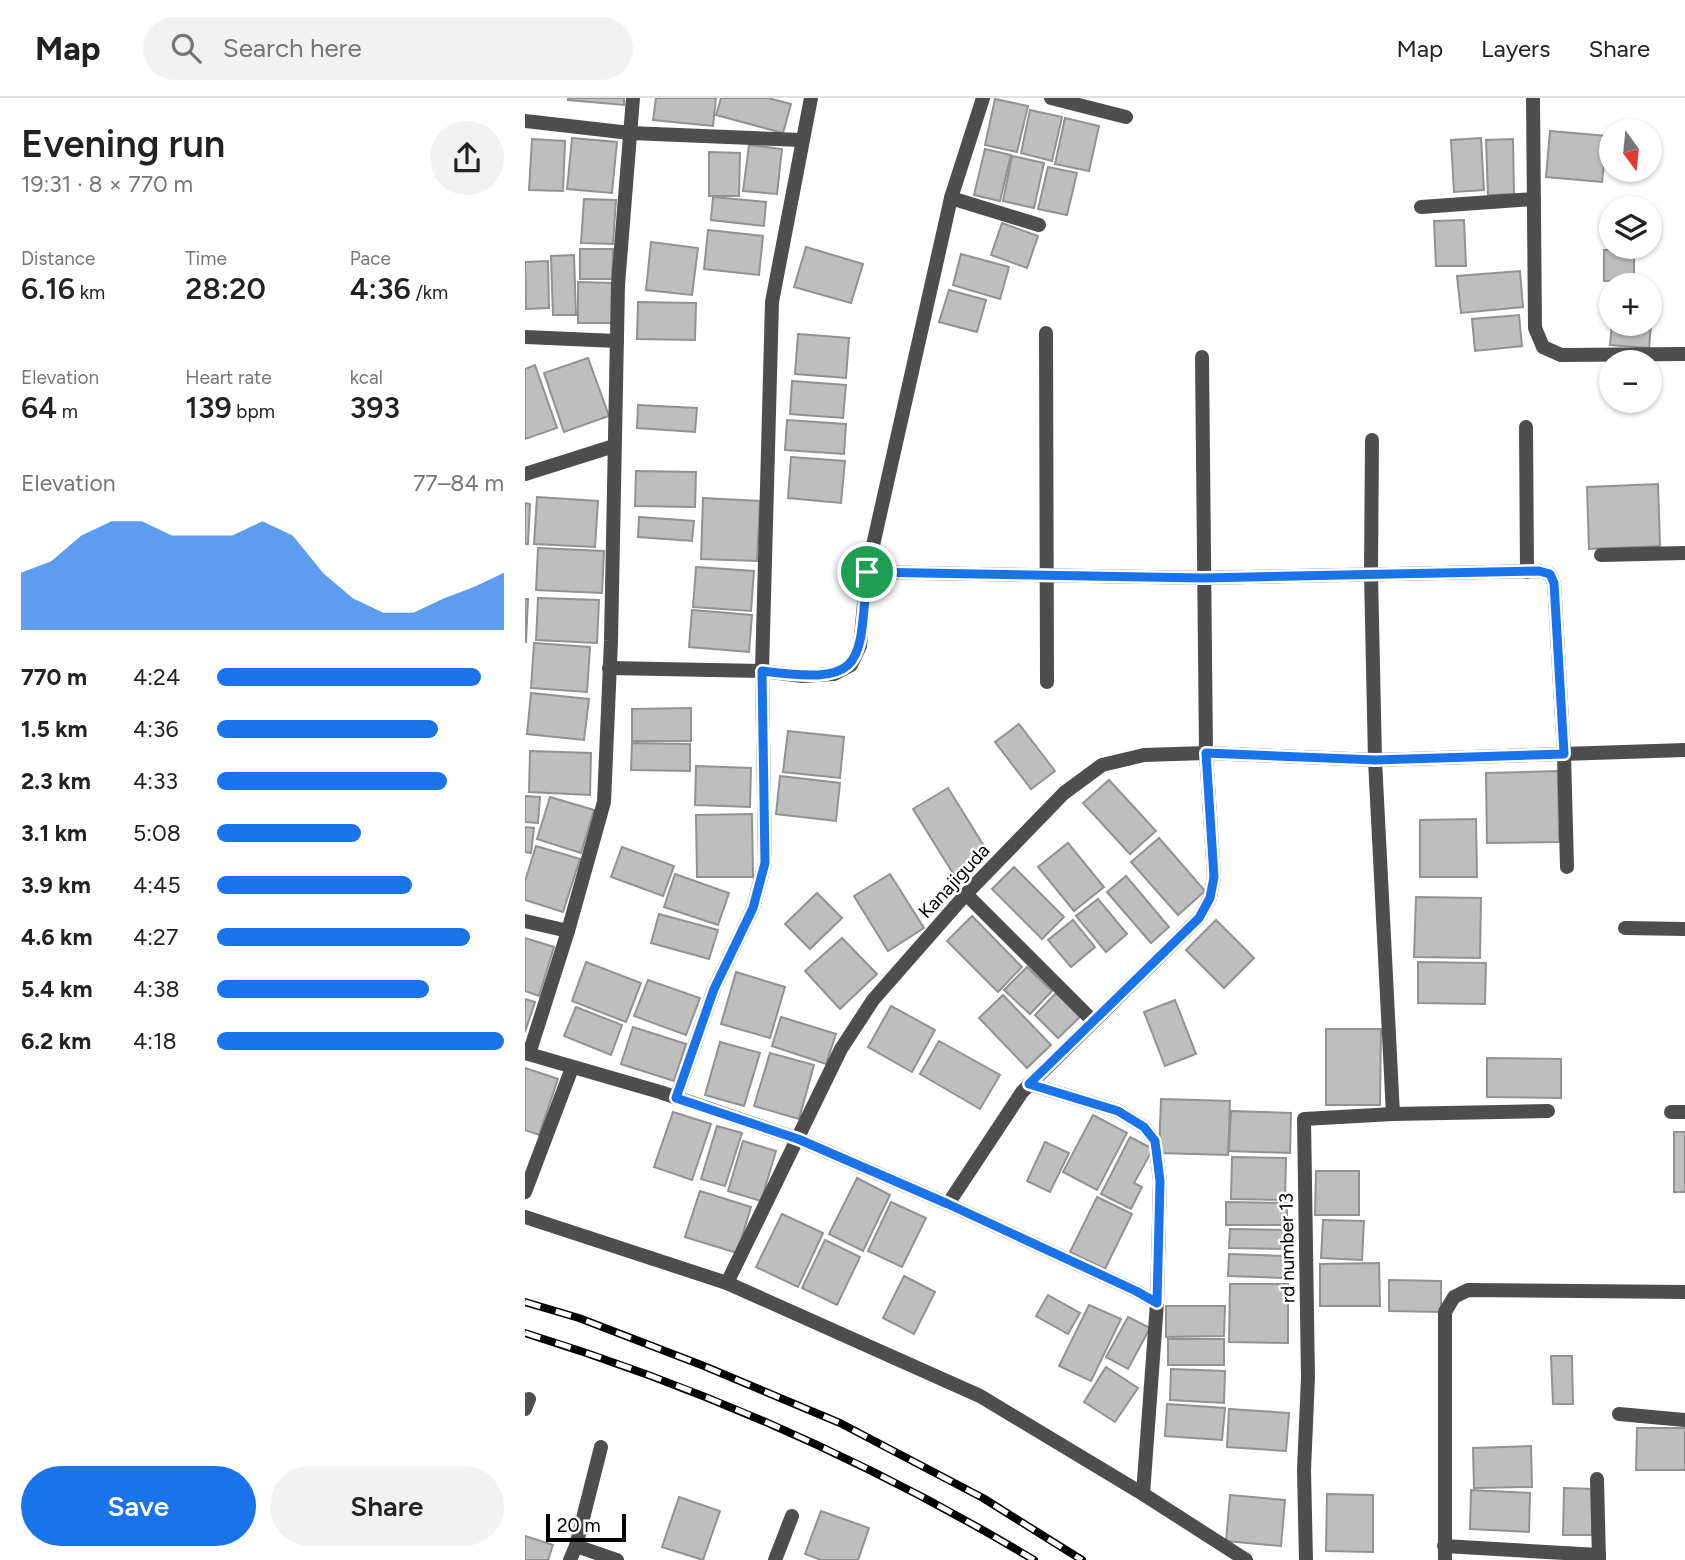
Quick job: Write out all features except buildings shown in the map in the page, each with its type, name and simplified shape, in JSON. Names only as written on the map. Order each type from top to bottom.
[{"type":"street","points":[[633,98],[618,285],[604,802],[568,931],[527,1054],[676,1098],[798,1139],[948,1204],[1157,1303]]},
{"type":"street","points":[[676,1098],[714,989],[753,908],[765,863],[762,671],[772,302],[811,98]]},
{"type":"street","points":[[609,668],[762,671],[802,676],[834,674],[851,665],[860,646],[867,572],[951,198],[983,98]]},
{"type":"street","points":[[1051,98],[1126,117]]},
{"type":"street","points":[[1533,98],[1535,328],[1543,347],[1562,355],[1685,354]]},
{"type":"street","points":[[525,121],[630,133],[801,140]]},
{"type":"street","points":[[951,198],[1039,225]]},
{"type":"street","points":[[1421,207],[1534,199]]},
{"type":"street","points":[[1046,333],[1047,682]]},
{"type":"street","points":[[525,337],[617,341]]},
{"type":"street","points":[[948,1204],[1022,1092],[1199,918],[1210,898],[1214,877],[1206,753],[1202,357]]},
{"type":"street","points":[[1526,427],[1527,572]]},
{"type":"street","points":[[1372,440],[1371,574],[1375,760],[1393,1114],[1548,1111]]},
{"type":"street","points":[[525,474],[614,446]]},
{"type":"street","points":[[1601,555],[1685,553]]},
{"type":"street","points":[[867,572],[1203,578],[1539,571],[1550,574],[1554,583],[1564,754],[1567,867]]},
{"type":"street","name":"Kanajiguda","points":[[727,1283],[841,1049],[873,1000],[966,894],[1064,793],[1102,765],[1144,755],[1206,753],[1375,760],[1685,750]]},
{"type":"street","points":[[966,894],[1093,1021]]},
{"type":"street","points":[[525,921],[568,931]]},
{"type":"street","points":[[1625,928],[1685,929]]},
{"type":"street","points":[[525,1192],[572,1068]]},
{"type":"street","points":[[1029,1084],[1118,1111],[1144,1127],[1155,1141],[1160,1181],[1157,1303],[1143,1494]]},
{"type":"street","name":"rd number 13","points":[[1305,1560],[1304,1470],[1308,1377],[1304,1119],[1393,1114]]},
{"type":"street","points":[[525,1217],[727,1283],[981,1396],[1246,1560]]},
{"type":"street","points":[[1597,1479],[1599,1558],[1445,1553],[1445,1312],[1454,1297],[1468,1290],[1685,1292]]},
{"type":"street","points":[[1619,1414],[1685,1420]]},
{"type":"street","points":[[601,1447],[573,1553],[617,1560]]},
{"type":"street","points":[[775,1560],[792,1516]]},
{"type":"railway","points":[[525,1302],[579,1318],[704,1366],[840,1423],[983,1498],[1082,1560]]},
{"type":"railway","points":[[525,1333],[658,1378],[787,1431],[912,1491],[1034,1560]]},
{"type":"route","points":[[1539,571],[1550,574],[1554,583],[1564,754],[1375,760],[1206,753],[1214,877],[1210,898],[1199,918],[1029,1084],[1118,1111],[1144,1127],[1155,1141],[1160,1181],[1157,1303],[948,1204],[798,1139],[676,1098],[714,989],[753,908],[765,863],[762,671],[802,676],[834,674],[851,665],[860,646],[867,572],[1203,578],[1539,571]]}]
